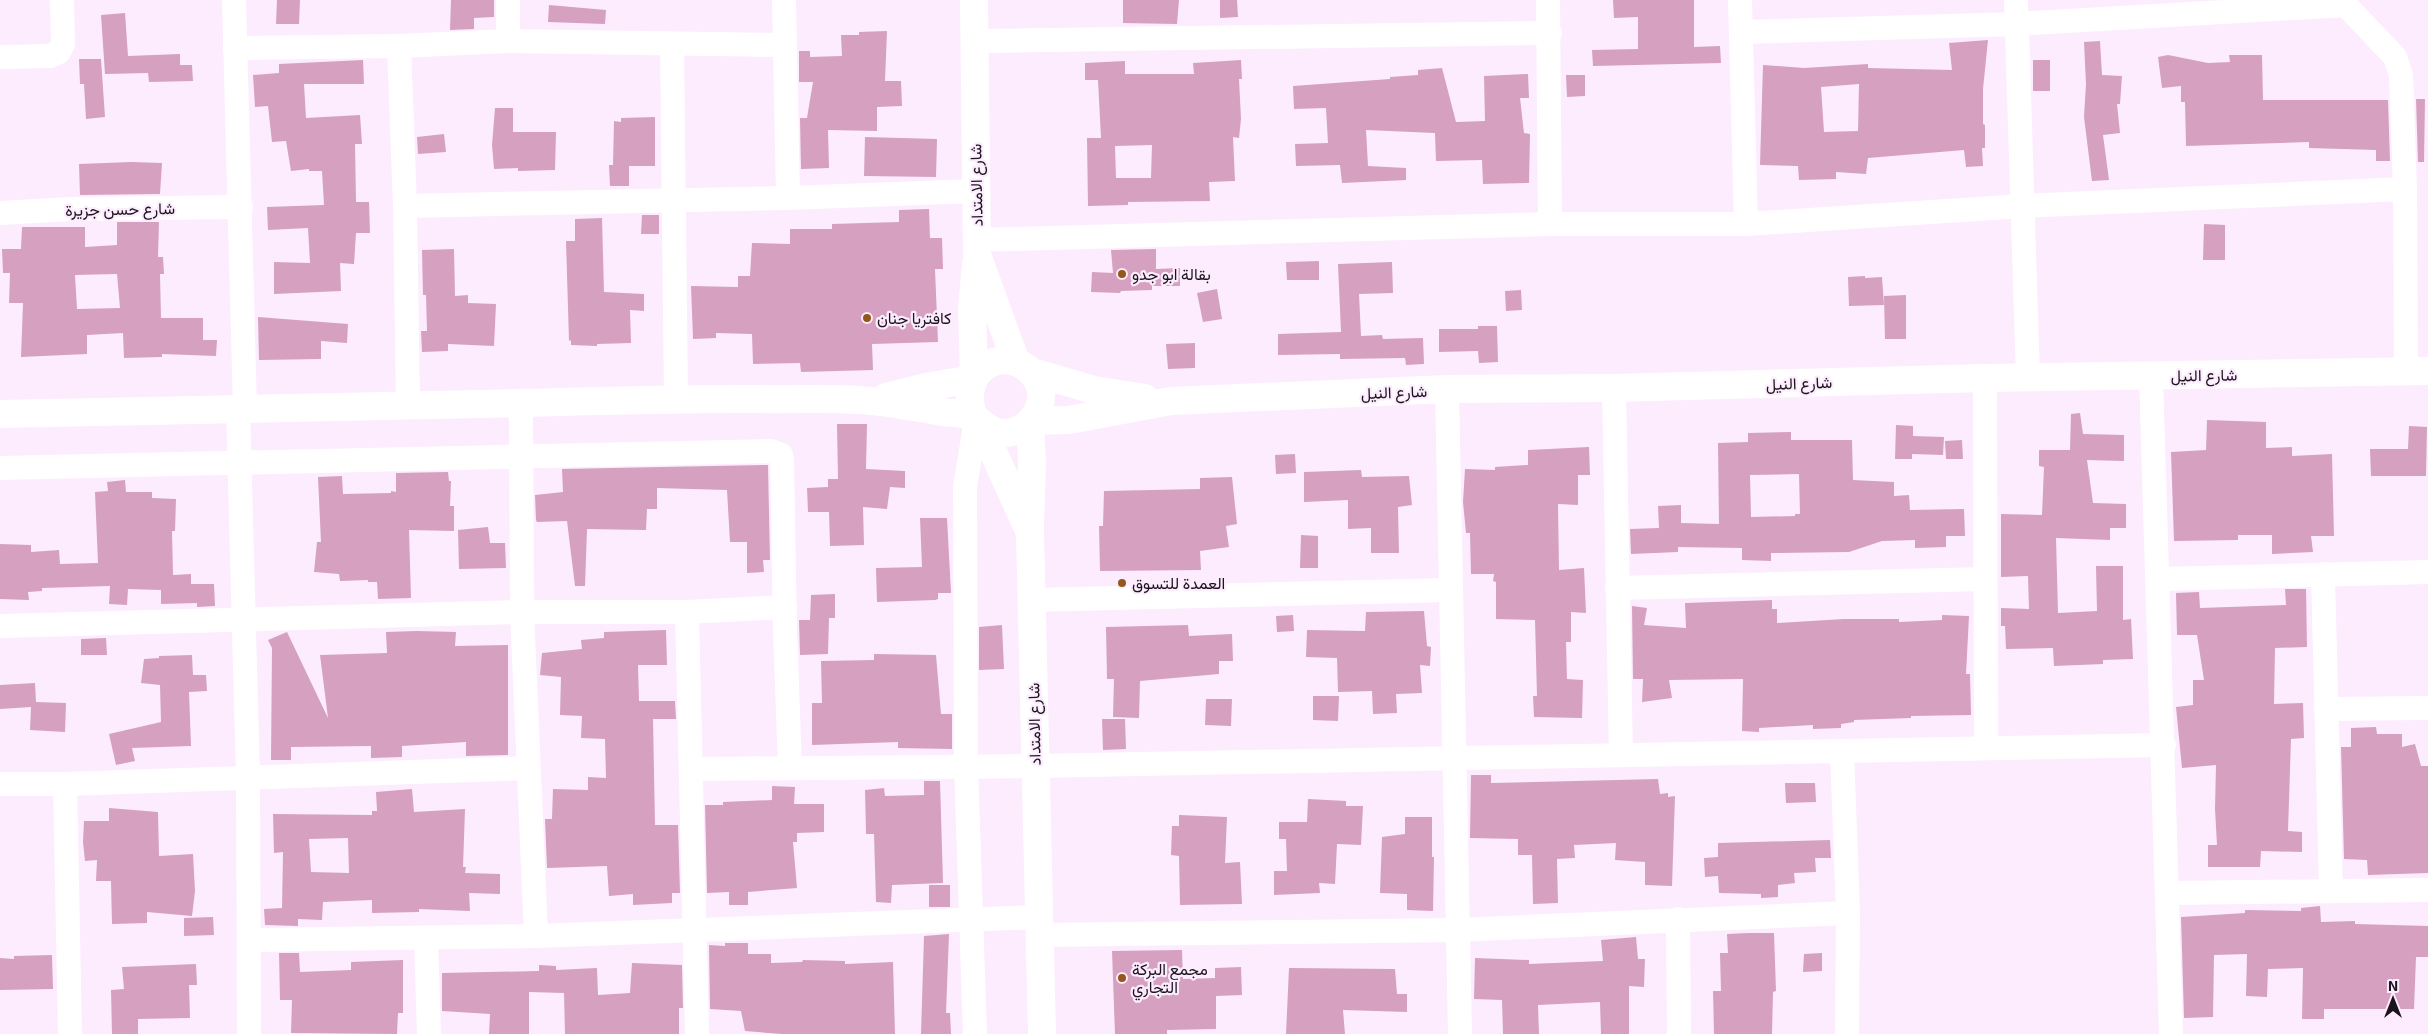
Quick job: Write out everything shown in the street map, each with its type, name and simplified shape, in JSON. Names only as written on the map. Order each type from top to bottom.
[{"type":"street","points":[[0,57],[50,56],[60,52],[63,44],[62,0]]},
{"type":"street","points":[[234,0],[241,207],[242,409],[240,464],[248,777],[249,1034]]},
{"type":"street","points":[[508,0],[508,41]]},
{"type":"street","points":[[784,0],[788,198]]},
{"type":"street","name":"شارع الامتداد","points":[[974,0],[977,247],[1024,367]]},
{"type":"street","points":[[1548,0],[1550,33],[1550,224]]},
{"type":"street","points":[[1740,0],[1746,224]]},
{"type":"street","points":[[2016,0],[2028,378]]},
{"type":"street","points":[[1742,32],[2016,24],[2344,2],[2395,57],[2401,75],[2405,189],[2417,372]]},
{"type":"street","points":[[975,41],[1550,33]]},
{"type":"street","points":[[235,48],[400,46],[508,41],[672,45],[785,45]]},
{"type":"street","points":[[672,45],[676,398]]},
{"type":"street","points":[[400,46],[408,405]]},
{"type":"street","points":[[975,1034],[966,765],[965,487],[977,421],[969,405],[968,392],[973,378],[972,308],[977,247],[1550,224],[1746,224],[2023,206],[2405,189]]},
{"type":"street","points":[[405,206],[788,198],[975,191]]},
{"type":"street","name":"شارع حسن جزيرة","points":[[0,213],[71,209],[241,207]]},
{"type":"street","points":[[0,414],[676,398],[870,401],[977,421],[1001,433],[1022,429],[1031,422],[1041,402],[1037,381],[1024,367],[1000,360],[985,366],[973,378],[925,387],[870,401]]},
{"type":"street","name":"شارع النيل","points":[[1024,367],[1094,390],[1171,401]]},
{"type":"street","name":"شارع النيل","points":[[1031,422],[1069,420],[1171,401],[1447,389],[1614,388],[1985,378],[2417,372]]},
{"type":"street","points":[[2151,376],[2164,745],[2171,1034]]},
{"type":"street","points":[[1985,378],[1986,748]]},
{"type":"street","points":[[1614,388],[1621,754]]},
{"type":"street","points":[[1447,389],[1460,1034]]},
{"type":"street","points":[[522,403],[522,612],[536,936]]},
{"type":"street","name":"شارع الامتداد","points":[[977,421],[1030,533],[1042,1034]]},
{"type":"street","points":[[1030,533],[1031,422]]},
{"type":"street","points":[[0,468],[771,451],[778,453],[782,459],[784,607],[790,767]]},
{"type":"street","points":[[2158,579],[2428,572]]},
{"type":"street","points":[[2323,574],[2331,891]]},
{"type":"street","points":[[1617,588],[1985,579]]},
{"type":"street","points":[[1031,600],[1451,590]]},
{"type":"street","points":[[0,626],[522,612],[687,612],[784,607]]},
{"type":"street","points":[[687,612],[697,1034]]},
{"type":"street","points":[[2326,710],[2428,708]]},
{"type":"street","points":[[692,769],[966,765],[1035,766],[2164,745]]},
{"type":"street","points":[[1842,751],[1848,913],[1847,1034]]},
{"type":"street","points":[[0,784],[64,784],[528,768]]},
{"type":"street","points":[[64,784],[70,1034]]},
{"type":"street","points":[[2168,893],[2428,890]]},
{"type":"street","points":[[250,940],[536,936],[971,920],[1039,926],[1458,930],[1848,913]]},
{"type":"street","points":[[1678,919],[1679,1034]]},
{"type":"street","points":[[426,938],[429,1034]]},
{"type":"building","points":[[277,0],[300,0],[299,24],[276,24]]},
{"type":"building","points":[[451,0],[494,0],[494,17],[474,18],[474,29],[450,30]]},
{"type":"building","points":[[1123,0],[1179,0],[1177,24],[1123,23]]},
{"type":"building","points":[[1220,0],[1237,0],[1238,17],[1220,18]]},
{"type":"building","points":[[1613,0],[1694,0],[1694,47],[1720,46],[1721,63],[1593,66],[1592,50],[1638,49],[1638,17],[1614,18]]},
{"type":"building","points":[[549,5],[606,10],[605,24],[548,22]]},
{"type":"building","points":[[125,13],[128,56],[180,54],[180,65],[192,65],[193,81],[149,82],[148,73],[105,74],[101,15]]},
{"type":"building","points":[[887,31],[885,81],[901,81],[902,106],[877,107],[877,131],[828,130],[829,168],[801,169],[800,118],[807,118],[813,82],[799,82],[799,51],[810,51],[810,57],[842,56],[841,35],[859,35],[859,32]]},
{"type":"building","points":[[1988,40],[1983,89],[1985,148],[1982,148],[1983,166],[1966,167],[1964,150],[1868,158],[1866,174],[1836,172],[1836,179],[1799,180],[1798,166],[1760,165],[1763,65],[1804,68],[1868,64],[1868,68],[1952,70],[1949,43]],"holes":[[[1859,84],[1858,131],[1824,132],[1821,87]]]},
{"type":"building","points":[[2100,41],[2102,75],[2122,76],[2120,104],[2117,104],[2120,133],[2103,135],[2109,180],[2092,181],[2084,117],[2086,84],[2084,42]]},
{"type":"building","points":[[2168,55],[2208,63],[2230,62],[2229,55],[2262,55],[2263,100],[2388,100],[2390,161],[2376,161],[2376,150],[2309,148],[2309,142],[2186,146],[2185,102],[2181,102],[2181,86],[2162,88],[2158,57]]},
{"type":"building","points":[[79,59],[101,59],[105,117],[86,119],[84,84],[80,84]]},
{"type":"building","points":[[363,60],[364,84],[304,84],[306,118],[360,115],[362,144],[355,144],[356,202],[369,202],[370,233],[356,233],[354,264],[340,263],[341,291],[274,294],[274,262],[310,263],[308,228],[268,230],[267,207],[324,205],[322,171],[309,171],[309,169],[291,171],[286,141],[272,142],[268,106],[255,107],[253,75],[279,73],[279,64]]},
{"type":"building","points":[[1241,60],[1242,79],[1239,79],[1241,119],[1239,138],[1233,137],[1235,181],[1209,182],[1210,201],[1128,202],[1128,205],[1088,206],[1087,138],[1101,138],[1098,80],[1085,80],[1085,63],[1125,61],[1125,74],[1194,74],[1193,63]],"holes":[[[1152,145],[1151,178],[1116,178],[1115,146]]]},
{"type":"building","points":[[2033,60],[2050,60],[2050,91],[2033,91]]},
{"type":"building","points":[[1442,68],[1456,122],[1485,121],[1484,76],[1528,74],[1529,98],[1520,98],[1524,133],[1530,134],[1529,183],[1483,184],[1482,160],[1436,161],[1435,133],[1366,130],[1368,166],[1406,168],[1406,180],[1342,183],[1340,165],[1296,166],[1295,144],[1328,143],[1326,108],[1294,109],[1293,86],[1390,79],[1390,77],[1418,75],[1418,70]]},
{"type":"building","points":[[1566,75],[1585,75],[1585,96],[1567,97]]},
{"type":"building","points":[[2416,99],[2425,99],[2424,162],[2418,162]]},
{"type":"building","points":[[495,108],[513,108],[513,132],[556,132],[555,170],[518,171],[518,168],[494,169],[492,145]]},
{"type":"building","points":[[655,117],[655,166],[629,166],[629,186],[610,186],[609,165],[613,165],[614,121],[621,122],[621,118]]},
{"type":"building","points":[[444,134],[446,152],[418,154],[417,137]]},
{"type":"building","points":[[865,137],[937,139],[936,177],[864,176]]},
{"type":"building","points":[[162,163],[160,194],[80,195],[79,164]]},
{"type":"building","points":[[929,209],[930,238],[942,238],[943,269],[935,269],[938,342],[872,344],[873,370],[801,372],[800,363],[753,364],[752,334],[716,333],[716,338],[693,339],[691,286],[738,287],[738,276],[750,276],[752,243],[790,244],[790,229],[832,229],[832,224],[899,222],[899,210]]},
{"type":"building","points":[[642,215],[659,215],[659,234],[641,234]]},
{"type":"building","points":[[602,218],[604,292],[644,294],[644,311],[630,310],[631,343],[597,344],[597,346],[571,345],[571,340],[569,341],[566,241],[575,241],[575,219]]},
{"type":"building","points":[[117,222],[159,222],[158,257],[163,257],[164,274],[160,274],[161,318],[203,318],[203,340],[217,340],[216,356],[162,354],[162,357],[124,358],[123,333],[87,335],[87,354],[21,357],[23,303],[9,303],[10,273],[3,273],[2,249],[21,249],[22,227],[85,227],[85,247],[117,245]],"holes":[[[117,274],[120,308],[77,309],[75,275]]]},
{"type":"building","points":[[2204,224],[2225,225],[2225,260],[2203,260]]},
{"type":"building","points":[[454,249],[455,296],[468,295],[468,303],[496,304],[494,346],[448,344],[448,351],[422,352],[421,331],[427,331],[426,295],[423,295],[422,250]]},
{"type":"building","points":[[1156,249],[1156,269],[1180,268],[1180,286],[1152,286],[1152,290],[1121,291],[1120,293],[1091,292],[1092,272],[1113,273],[1111,250]]},
{"type":"building","points":[[1319,261],[1319,280],[1287,280],[1286,262]]},
{"type":"building","points":[[1392,262],[1393,293],[1359,294],[1361,336],[1382,335],[1383,339],[1423,338],[1424,364],[1406,365],[1405,358],[1340,359],[1340,354],[1278,355],[1278,334],[1341,332],[1338,264]]},
{"type":"building","points":[[1865,276],[1865,278],[1882,277],[1884,305],[1849,306],[1848,277]]},
{"type":"building","points":[[1217,289],[1222,319],[1203,322],[1197,293]]},
{"type":"building","points":[[1521,290],[1522,310],[1506,311],[1505,291]]},
{"type":"building","points":[[1906,295],[1906,339],[1885,339],[1884,296]]},
{"type":"building","points":[[258,317],[348,324],[347,343],[321,341],[321,359],[259,360]]},
{"type":"building","points":[[1478,326],[1497,326],[1498,362],[1479,363],[1478,351],[1439,352],[1439,329],[1478,329]]},
{"type":"building","points":[[1195,343],[1195,368],[1168,369],[1166,344]]},
{"type":"building","points":[[2080,413],[2083,434],[2124,435],[2124,461],[2087,460],[2093,503],[2126,504],[2126,528],[2110,528],[2110,540],[2056,538],[2058,613],[2097,611],[2096,566],[2123,566],[2123,620],[2131,619],[2133,659],[2103,660],[2103,664],[2054,666],[2053,648],[2006,649],[2005,626],[2001,626],[2001,608],[2029,609],[2028,576],[2001,577],[2001,514],[2042,515],[2044,467],[2039,466],[2039,450],[2070,450],[2071,414]]},
{"type":"building","points":[[2207,420],[2266,422],[2266,448],[2292,447],[2292,456],[2332,454],[2334,536],[2311,536],[2313,552],[2272,554],[2272,535],[2238,535],[2238,540],[2174,541],[2171,452],[2206,450]]},
{"type":"building","points":[[837,424],[867,424],[866,469],[905,471],[905,488],[890,487],[887,509],[863,507],[864,545],[830,546],[829,512],[808,512],[807,488],[828,487],[828,479],[838,479]]},
{"type":"building","points":[[1896,425],[1913,426],[1913,436],[1944,437],[1943,455],[1912,454],[1912,459],[1895,459]]},
{"type":"building","points":[[2409,426],[2427,427],[2426,476],[2371,476],[2370,449],[2408,449]]},
{"type":"building","points":[[1791,432],[1791,440],[1852,440],[1853,480],[1894,482],[1894,496],[1909,495],[1910,510],[1964,509],[1965,536],[1946,536],[1946,547],[1915,548],[1915,540],[1882,541],[1849,552],[1771,553],[1771,561],[1742,560],[1742,548],[1678,547],[1678,552],[1631,554],[1630,529],[1659,528],[1658,506],[1681,505],[1681,523],[1719,524],[1718,443],[1748,442],[1748,433]],"holes":[[[1799,474],[1800,514],[1795,514],[1795,516],[1751,517],[1750,475]]]},
{"type":"building","points":[[1962,440],[1963,459],[1946,459],[1945,441]]},
{"type":"building","points":[[1589,447],[1590,475],[1578,475],[1578,505],[1558,504],[1559,570],[1584,568],[1586,613],[1571,612],[1571,642],[1566,642],[1567,679],[1583,680],[1582,718],[1534,717],[1533,696],[1537,696],[1535,620],[1496,619],[1496,582],[1493,581],[1494,574],[1471,574],[1470,533],[1466,533],[1463,502],[1465,469],[1495,470],[1495,467],[1528,465],[1528,450]]},
{"type":"building","points":[[1295,454],[1296,473],[1276,474],[1275,455]]},
{"type":"building","points":[[768,465],[770,560],[763,560],[764,572],[747,573],[747,542],[730,542],[727,490],[657,488],[657,509],[647,509],[646,530],[587,529],[585,586],[575,586],[567,521],[537,522],[536,520],[535,495],[563,492],[562,469]]},
{"type":"building","points":[[1361,470],[1362,477],[1409,476],[1412,505],[1398,507],[1399,553],[1371,553],[1371,528],[1348,529],[1348,500],[1304,502],[1304,472]]},
{"type":"building","points":[[448,472],[449,481],[451,481],[450,506],[454,506],[454,531],[409,530],[411,598],[378,599],[377,582],[368,582],[368,580],[340,581],[339,574],[314,572],[317,542],[321,542],[318,477],[342,476],[343,494],[391,493],[391,491],[396,492],[396,473]]},
{"type":"building","points":[[1232,477],[1237,524],[1226,526],[1229,547],[1200,551],[1201,570],[1100,571],[1099,526],[1103,526],[1104,491],[1200,489],[1200,478]]},
{"type":"building","points":[[125,480],[126,492],[152,492],[152,498],[176,499],[175,531],[172,531],[173,575],[191,574],[191,584],[214,584],[215,606],[197,607],[197,603],[161,604],[161,590],[128,589],[127,605],[109,604],[110,586],[42,588],[42,591],[28,592],[29,600],[0,599],[0,544],[31,545],[31,552],[59,550],[60,564],[98,563],[95,492],[108,491],[107,482]]},
{"type":"building","points":[[920,518],[947,518],[951,593],[938,593],[938,599],[935,600],[877,602],[876,568],[922,567]]},
{"type":"building","points":[[488,527],[490,543],[505,543],[506,568],[459,569],[458,530]]},
{"type":"building","points":[[1301,535],[1318,536],[1318,568],[1300,568]]},
{"type":"building","points":[[2285,589],[2306,589],[2307,647],[2275,648],[2274,704],[2303,703],[2304,738],[2291,739],[2288,831],[2302,832],[2302,852],[2261,851],[2260,867],[2208,867],[2208,845],[2217,845],[2215,809],[2216,765],[2182,768],[2176,707],[2193,705],[2193,680],[2204,680],[2197,635],[2177,635],[2176,593],[2199,592],[2200,608],[2286,605]]},
{"type":"building","points":[[835,594],[835,618],[829,618],[828,654],[800,655],[799,620],[810,620],[811,595]]},
{"type":"building","points":[[1772,600],[1772,609],[1777,609],[1777,623],[1844,619],[1899,619],[1899,622],[1942,620],[1942,615],[1969,616],[1966,674],[1970,674],[1971,715],[1911,716],[1911,718],[1854,720],[1854,722],[1841,724],[1841,728],[1813,729],[1813,725],[1759,728],[1759,732],[1742,731],[1743,679],[1669,680],[1672,698],[1642,702],[1643,679],[1633,679],[1632,606],[1647,608],[1644,625],[1686,628],[1685,603]]},
{"type":"building","points":[[1424,611],[1427,646],[1431,647],[1430,666],[1420,665],[1422,693],[1396,694],[1397,713],[1373,714],[1372,691],[1338,692],[1337,658],[1306,657],[1307,630],[1365,631],[1366,612]]},
{"type":"building","points":[[1293,615],[1294,631],[1277,632],[1276,616]]},
{"type":"building","points":[[1002,625],[1004,669],[979,670],[979,627]]},
{"type":"building","points":[[1188,625],[1189,636],[1232,634],[1233,661],[1219,661],[1219,674],[1140,681],[1139,718],[1113,717],[1114,679],[1107,679],[1106,627]]},
{"type":"building","points":[[666,630],[667,665],[638,665],[639,701],[675,701],[676,719],[653,719],[655,825],[678,825],[680,893],[672,893],[672,903],[633,905],[633,894],[609,896],[607,866],[547,868],[545,819],[552,819],[553,789],[588,790],[588,777],[606,778],[605,739],[581,738],[582,716],[560,715],[561,677],[540,675],[542,653],[582,649],[581,640],[604,638],[604,632]]},
{"type":"building","points":[[287,632],[328,718],[320,655],[387,653],[386,632],[456,632],[455,646],[508,645],[508,755],[466,756],[466,742],[402,746],[402,757],[371,758],[371,746],[291,747],[291,760],[271,760],[272,648],[268,640]]},
{"type":"building","points":[[106,638],[107,655],[81,655],[81,639]]},
{"type":"building","points":[[874,654],[936,655],[941,714],[952,714],[952,749],[898,748],[898,742],[812,745],[812,703],[822,703],[821,661],[874,660]]},
{"type":"building","points":[[192,655],[193,675],[206,675],[207,691],[189,692],[191,746],[132,748],[135,761],[116,765],[109,734],[161,722],[160,685],[141,683],[144,659],[159,658],[159,656]]},
{"type":"building","points":[[35,683],[36,702],[66,703],[65,732],[30,730],[31,707],[0,709],[0,685]]},
{"type":"building","points":[[1313,696],[1339,696],[1338,721],[1313,720]]},
{"type":"building","points":[[1206,699],[1232,699],[1231,726],[1205,725]]},
{"type":"building","points":[[1102,719],[1125,719],[1126,749],[1103,750]]},
{"type":"building","points":[[2376,727],[2377,734],[2402,734],[2402,747],[2415,744],[2421,766],[2428,766],[2428,873],[2368,875],[2367,860],[2344,859],[2341,747],[2351,747],[2351,728]]},
{"type":"building","points":[[1471,775],[1491,775],[1491,783],[1658,779],[1660,794],[1668,793],[1668,797],[1675,796],[1672,886],[1645,885],[1645,862],[1615,860],[1616,843],[1574,845],[1575,858],[1557,859],[1558,903],[1533,904],[1532,855],[1518,855],[1518,839],[1470,838]]},
{"type":"building","points":[[924,781],[940,781],[943,883],[892,885],[891,903],[876,902],[874,834],[866,834],[865,790],[884,788],[885,796],[924,795]]},
{"type":"building","points":[[1785,783],[1815,783],[1816,802],[1786,803]]},
{"type":"building","points":[[772,786],[795,787],[794,804],[824,804],[824,832],[797,833],[797,842],[793,842],[797,888],[748,892],[748,905],[729,905],[729,892],[707,893],[705,805],[723,805],[723,802],[772,800]]},
{"type":"building","points":[[412,789],[414,812],[465,809],[463,867],[466,867],[465,873],[500,874],[500,894],[469,893],[470,911],[419,909],[419,912],[372,913],[372,900],[323,902],[322,920],[298,919],[298,926],[265,925],[264,909],[282,908],[283,852],[274,853],[273,814],[372,815],[372,811],[377,811],[376,792]],"holes":[[[348,838],[349,873],[311,872],[309,839]]]},
{"type":"building","points":[[1308,799],[1346,801],[1346,806],[1363,806],[1361,845],[1337,844],[1335,884],[1319,883],[1320,893],[1274,895],[1274,871],[1287,871],[1286,839],[1279,839],[1279,822],[1307,822]]},
{"type":"building","points":[[109,808],[158,812],[159,856],[193,854],[195,891],[192,916],[147,912],[147,923],[112,924],[111,881],[96,881],[97,860],[85,861],[83,842],[84,821],[109,821]]},
{"type":"building","points":[[1179,815],[1227,817],[1225,863],[1240,862],[1242,904],[1180,905],[1179,856],[1171,855],[1172,826],[1179,826]]},
{"type":"building","points":[[1405,817],[1432,817],[1432,857],[1434,857],[1433,911],[1407,910],[1407,894],[1380,893],[1382,837],[1405,834]]},
{"type":"building","points":[[1830,840],[1831,858],[1815,858],[1816,872],[1794,873],[1795,883],[1778,885],[1778,897],[1761,898],[1761,894],[1719,893],[1718,876],[1705,877],[1704,858],[1718,857],[1718,843]]},
{"type":"building","points":[[929,885],[950,885],[950,907],[929,907]]},
{"type":"building","points":[[2320,906],[2321,922],[2355,921],[2355,924],[2428,926],[2428,957],[2416,957],[2414,1009],[2324,1009],[2324,1019],[2302,1019],[2303,968],[2268,969],[2267,997],[2246,996],[2247,954],[2214,955],[2213,1017],[2184,1018],[2181,917],[2245,913],[2245,910],[2301,911],[2301,908]]},
{"type":"building","points":[[213,917],[214,935],[184,936],[184,918]]},
{"type":"building","points":[[1774,933],[1776,991],[1773,992],[1772,1034],[1714,1034],[1713,991],[1721,991],[1720,953],[1728,953],[1727,934]]},
{"type":"building","points":[[949,934],[946,1013],[950,1013],[951,1034],[921,1034],[924,936]]},
{"type":"building","points":[[1636,937],[1638,959],[1645,959],[1644,987],[1629,986],[1629,1034],[1601,1034],[1600,1002],[1538,1005],[1539,1034],[1503,1034],[1502,1000],[1474,999],[1475,958],[1529,960],[1529,964],[1603,961],[1601,940]]},
{"type":"building","points":[[725,943],[748,943],[748,954],[771,954],[771,963],[802,962],[803,960],[845,961],[845,964],[893,962],[895,1034],[782,1034],[745,1031],[741,1011],[710,1009],[709,945],[725,946]]},
{"type":"building","points":[[1182,950],[1183,979],[1215,978],[1215,968],[1241,967],[1242,995],[1216,996],[1216,1029],[1167,1030],[1167,1034],[1115,1034],[1112,951]]},
{"type":"building","points":[[279,953],[299,953],[300,972],[351,970],[351,962],[403,960],[403,1013],[398,1013],[397,1034],[291,1033],[292,1000],[280,1000]]},
{"type":"building","points":[[1822,953],[1822,971],[1803,972],[1804,954]]},
{"type":"building","points":[[52,955],[53,989],[0,990],[0,958],[14,959],[14,956]]},
{"type":"building","points":[[632,963],[682,965],[683,1008],[679,1008],[679,1034],[565,1034],[564,993],[529,992],[529,1034],[489,1034],[490,1014],[442,1011],[442,973],[539,971],[539,965],[556,966],[556,970],[597,968],[598,995],[630,993]]},
{"type":"building","points":[[196,964],[197,985],[189,985],[190,1018],[138,1019],[138,1034],[112,1034],[111,990],[124,989],[122,967]]},
{"type":"building","points":[[1289,968],[1395,969],[1397,994],[1407,994],[1407,1012],[1343,1010],[1345,1034],[1286,1034]]},
{"type":"place","name":"بقالة ابو جدو","points":[[1122,274]]},
{"type":"place","name":"كافتريا جنان","points":[[867,318]]},
{"type":"place","name":"العمدة للتسوق","points":[[1122,583]]},
{"type":"place","name":"مجمع البركة التجاري","points":[[1122,978]]}]
